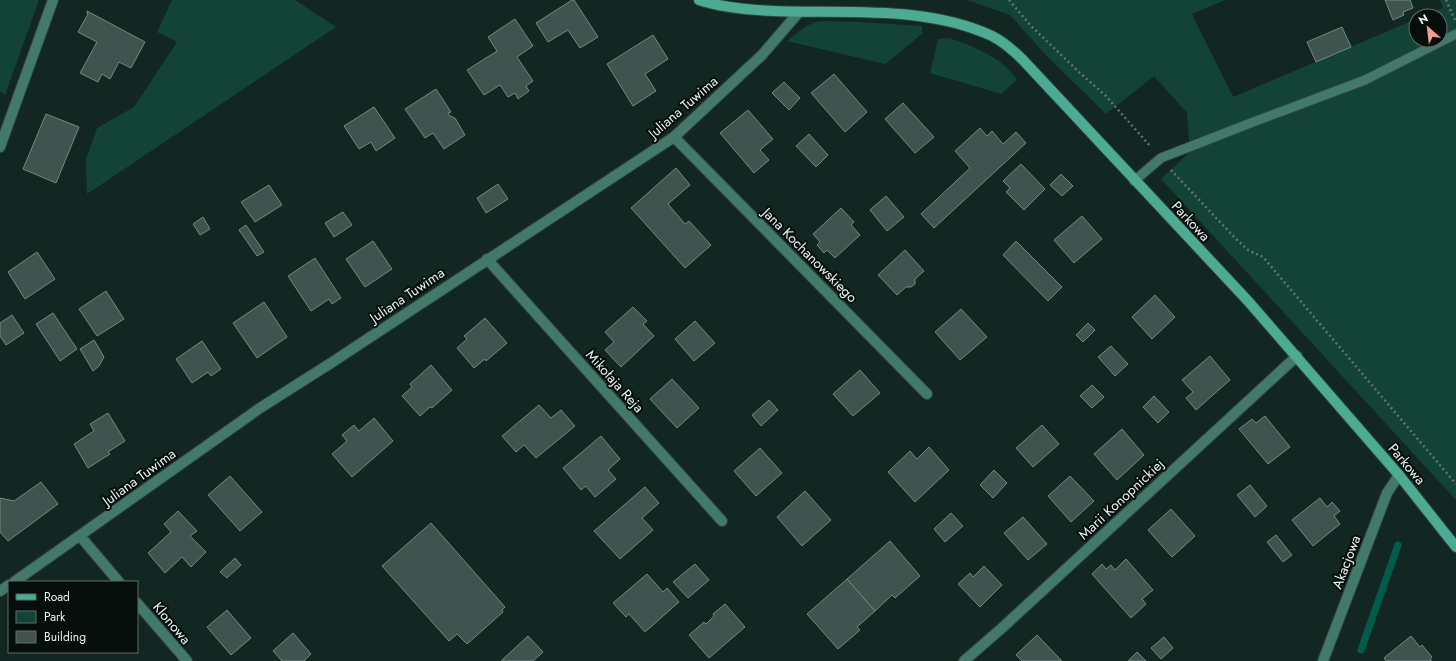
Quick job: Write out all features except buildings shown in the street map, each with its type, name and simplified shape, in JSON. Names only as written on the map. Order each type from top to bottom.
[{"type":"street","points":[[0,147],[53,0]]},
{"type":"street","name":"Parkowa","points":[[699,0],[742,9],[799,12],[902,14],[941,19],[971,28],[993,37],[1009,47],[1023,60],[1134,181],[1248,301],[1399,476],[1456,547]]},
{"type":"street","name":"Juliana Tuwima","points":[[15,581],[260,408],[331,363],[674,137],[762,55],[799,12]]},
{"type":"street","name":"Jana Kochanowskiego","points":[[674,137],[927,394]]},
{"type":"street","name":"Mikołaja Reja","points":[[487,259],[722,521]]},
{"type":"street","name":"Marii Konopnickiej","points":[[964,661],[1002,628],[1297,356]]},
{"type":"street","name":"Akacjowa","points":[[1323,661],[1387,493],[1399,476]]},
{"type":"street","points":[[80,536],[118,581]]},
{"type":"street","name":"Klonowa","points":[[138,604],[187,661]]},
{"type":"lane","points":[[1134,181],[1161,158],[1365,80],[1456,34]]},
{"type":"path","points":[[1009,0],[1032,27],[1105,95],[1236,239],[1248,250],[1262,257],[1456,484]]},
{"type":"path","points":[[1446,0],[1456,21]]},
{"type":"green space","points":[[0,0],[39,0],[5,95],[0,91]]},
{"type":"green space","points":[[172,0],[295,0],[336,27],[87,194],[86,159],[97,128],[134,107],[177,42],[157,32]]},
{"type":"green space","points":[[967,0],[1225,0],[1192,14],[1233,97],[1408,22],[1408,48],[1448,48],[1448,8],[1443,8],[1440,0],[1456,0],[1456,500],[1161,179],[1190,152],[1187,113],[1154,76],[1106,114],[1047,56],[1010,15]]},
{"type":"green space","points":[[820,21],[922,26],[922,34],[885,64],[787,41],[806,27]]},
{"type":"green space","points":[[949,38],[977,49],[996,59],[1012,72],[1017,80],[1001,94],[930,73],[938,39]]},
{"type":"waterway","points":[[1361,650],[1398,545]]}]
